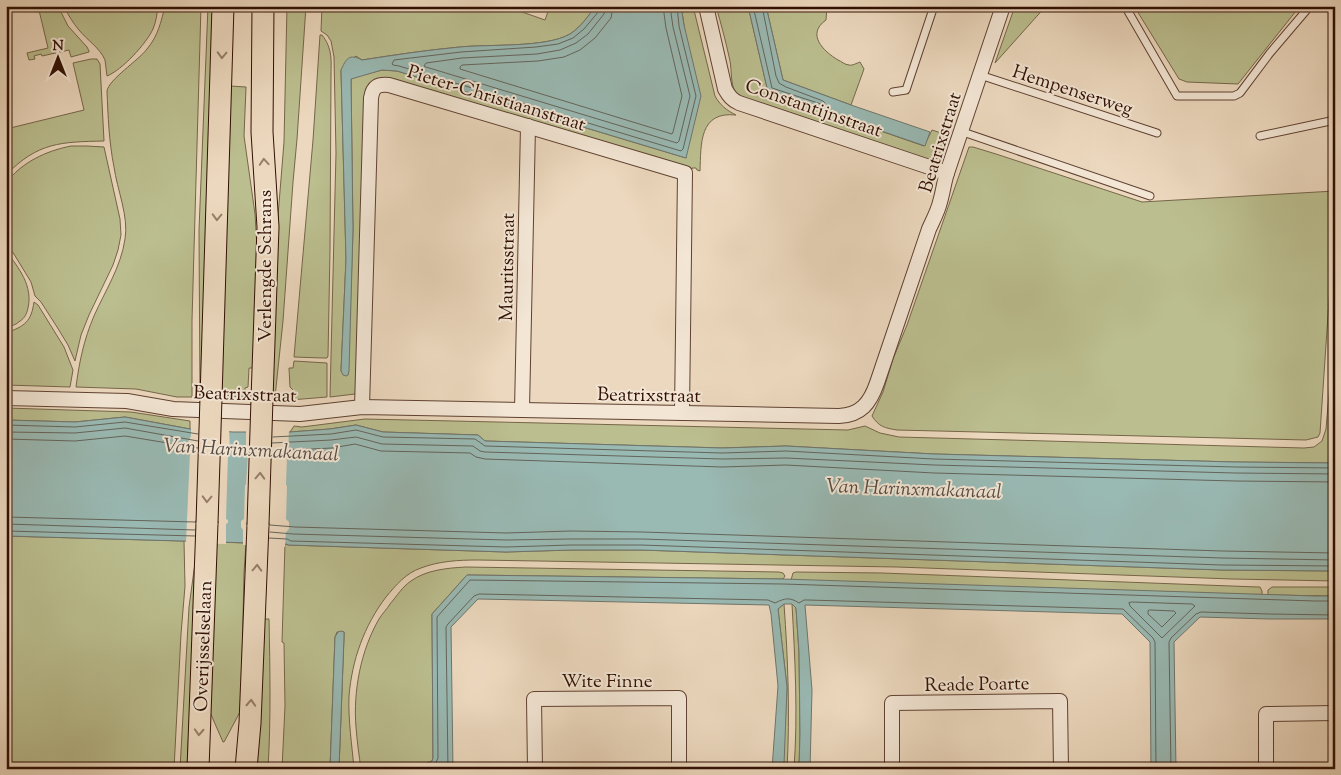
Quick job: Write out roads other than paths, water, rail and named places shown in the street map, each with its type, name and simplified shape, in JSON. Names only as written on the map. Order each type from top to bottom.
[{"type":"main road","name":"Overijsselselaan","points":[[198,769],[224,6]]},
{"type":"main road","name":"Verlengde Schrans","points":[[246,769],[255,611],[268,226],[262,132],[263,6]]},
{"type":"street","name":"Constantijnstraat","points":[[706,6],[725,89],[732,100],[947,173]]},
{"type":"street","name":"Beatrixstraat","points":[[6,398],[127,401],[173,409],[300,414],[362,406],[839,416],[857,413],[867,404],[878,383],[928,229],[941,201],[943,185],[960,131],[1003,6]]},
{"type":"street","name":"Pieter-Christiaanstraat","points":[[362,406],[372,92],[382,84],[685,173],[682,413]]},
{"type":"street","name":"Mauritsstraat","points":[[522,410],[528,126]]},
{"type":"street","name":"Wite Finne","points":[[535,769],[534,699],[669,698],[679,698],[679,769]]},
{"type":"street","name":"Reade Poarte","points":[[892,769],[892,703],[1060,701],[1061,769]]},
{"type":"street","points":[[1266,769],[1266,714],[1335,713]]},
{"type":"lane","points":[[892,92],[906,90],[934,6]]},
{"type":"lane","points":[[1125,6],[1177,96],[1234,96],[1240,93],[1270,53],[1310,6]]},
{"type":"lane","name":"Hempenserweg","points":[[980,75],[1157,133]]},
{"type":"lane","points":[[1260,136],[1335,120]]},
{"type":"lane","points":[[960,131],[1150,196]]},
{"type":"water","points":[[596,6],[681,6],[701,96],[686,158],[397,71],[382,70],[351,79],[353,230],[349,371],[348,375],[343,375],[341,371],[346,259],[341,70],[348,58],[354,57],[362,60],[448,48],[547,42],[570,34]]},
{"type":"water","points":[[748,6],[766,6],[783,80],[930,132],[925,146],[768,92]]},
{"type":"water","name":"Van Harinxmakanaal","points":[[125,417],[190,429],[233,432],[290,432],[356,425],[383,432],[478,435],[485,441],[722,448],[786,446],[934,454],[1335,463],[1335,571],[1222,570],[641,550],[506,552],[6,536],[6,420],[75,422]]},
{"type":"water","points":[[467,575],[783,579],[1335,596],[1335,619],[1200,617],[1174,642],[1176,769],[1151,769],[1150,642],[1122,614],[805,605],[812,690],[810,769],[799,769],[799,652],[796,608],[792,604],[784,604],[778,609],[787,687],[784,765],[783,769],[772,769],[778,686],[769,605],[478,599],[451,627],[453,769],[413,769],[432,761],[433,758],[432,614]]},
{"type":"water","points":[[341,631],[344,632],[344,637],[339,769],[330,769],[335,637]]}]
